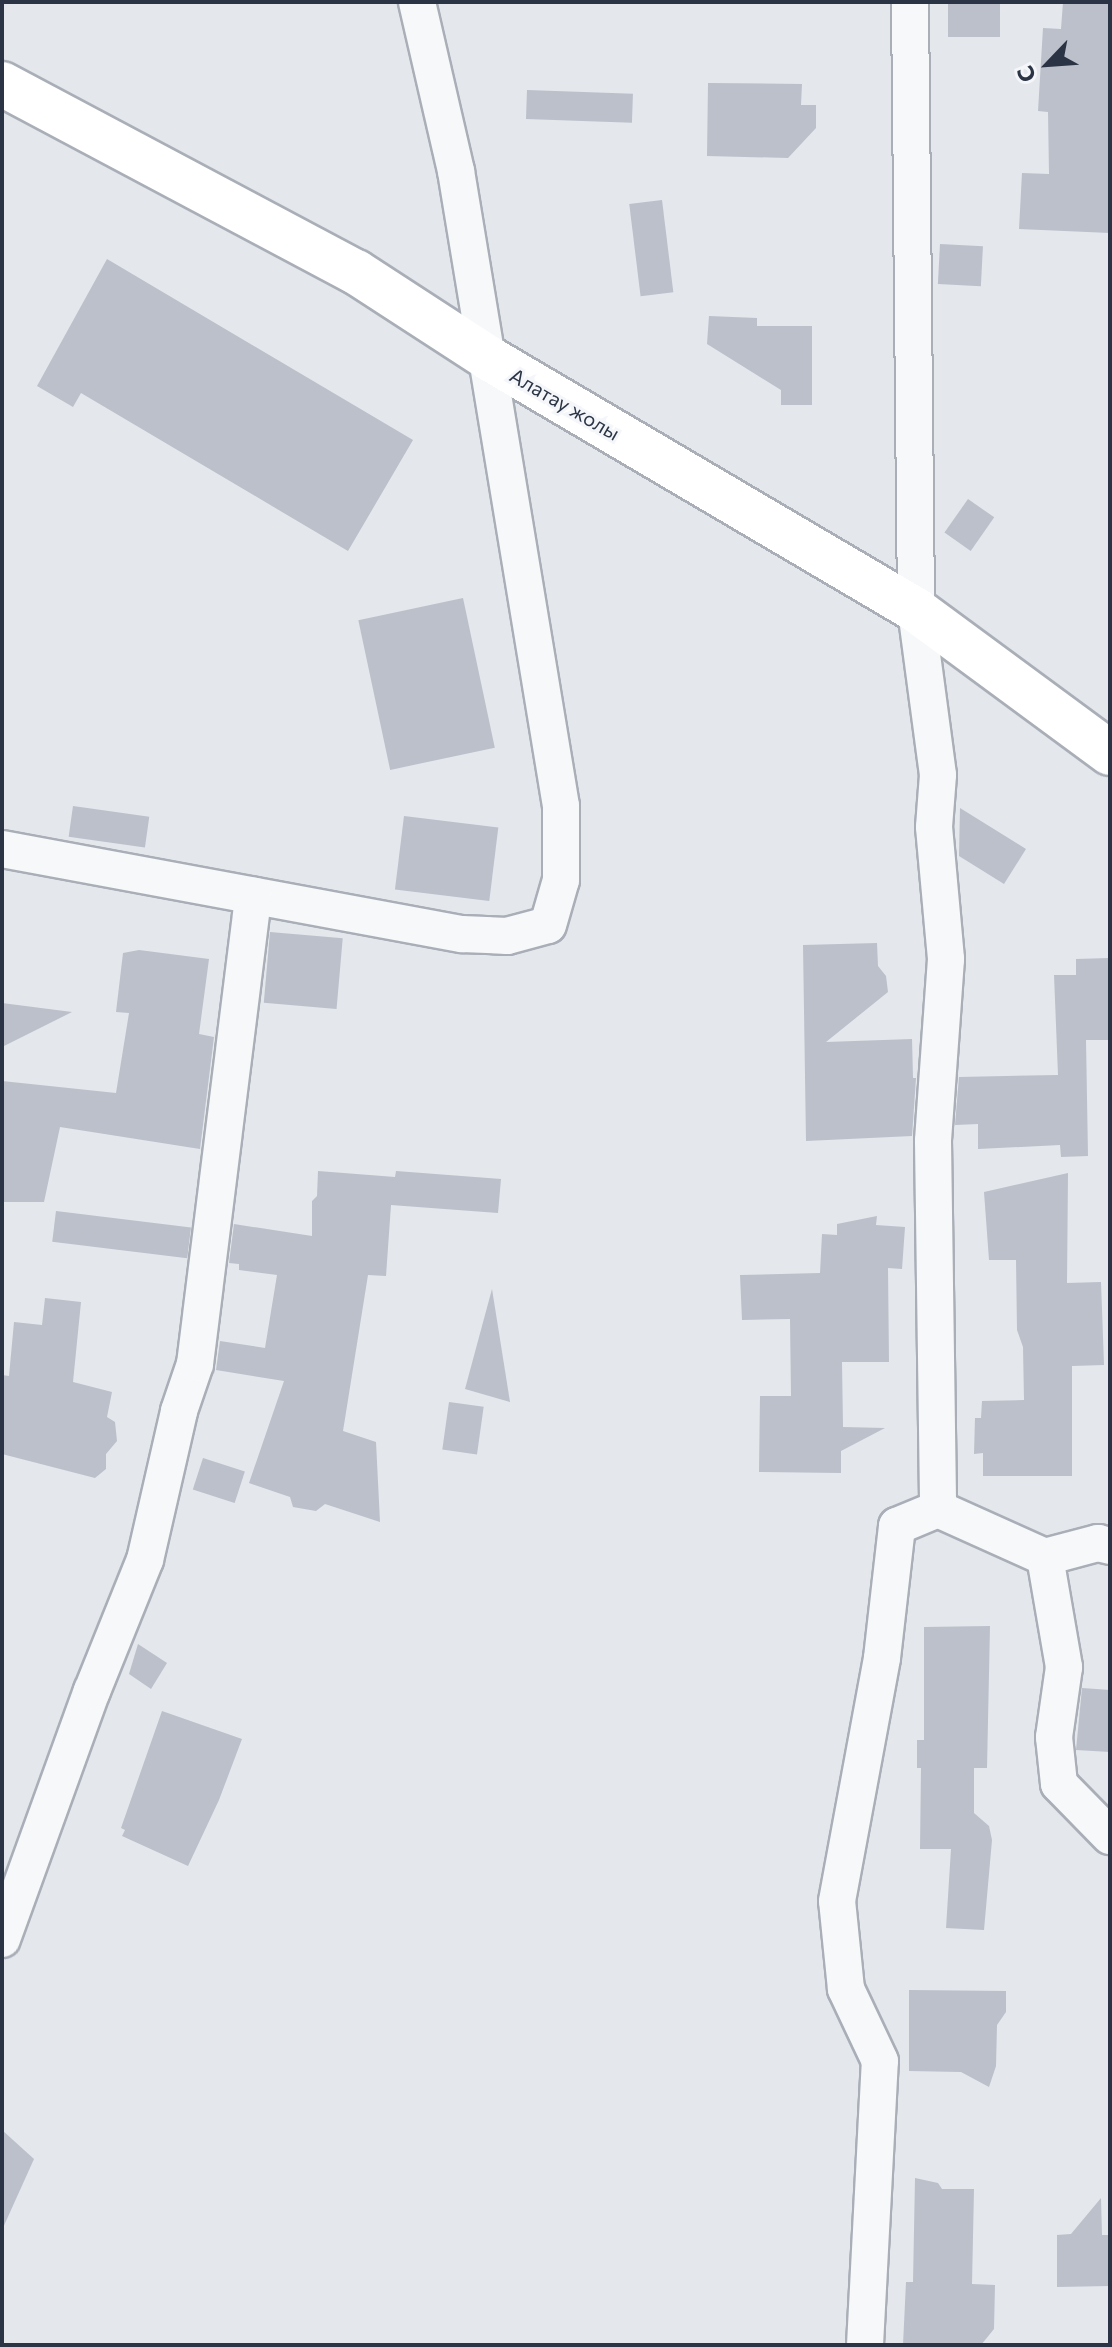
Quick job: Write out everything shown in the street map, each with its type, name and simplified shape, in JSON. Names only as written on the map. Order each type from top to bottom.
[{"type":"main road","name":"Алатау жолы","points":[[2,84],[356,272],[490,359],[916,610],[1110,753]]},
{"type":"street","points":[[2,849],[462,934],[507,936],[548,925],[561,880],[561,806],[490,359],[456,171],[417,2]]},
{"type":"street","points":[[910,2],[916,610],[938,775],[934,827],[946,959],[933,1141],[938,1509]]},
{"type":"street","points":[[2,1939],[92,1691],[145,1560],[179,1411],[195,1364],[253,896]]},
{"type":"street","points":[[865,2345],[880,2061],[846,1989],[837,1901],[882,1658],[897,1526],[938,1509],[1045,1557],[1098,1543],[1110,1546]]},
{"type":"street","points":[[1045,1557],[1064,1667],[1054,1737],[1059,1784],[1110,1836]]},
{"type":"building","points":[[948,2],[1000,2],[1000,37],[948,37]]},
{"type":"building","points":[[1063,2],[1110,2],[1110,233],[1019,229],[1022,173],[1049,174],[1048,112],[1038,111],[1043,28],[1061,29]]},
{"type":"building","points":[[708,83],[802,84],[801,105],[816,105],[816,128],[788,158],[707,156]]},
{"type":"building","points":[[527,90],[633,94],[632,123],[526,119]]},
{"type":"building","points":[[662,200],[673,292],[641,296],[629,204]]},
{"type":"building","points":[[940,244],[983,246],[981,286],[938,284]]},
{"type":"building","points":[[107,259],[413,440],[348,551],[81,393],[73,407],[37,386]]},
{"type":"building","points":[[709,316],[757,318],[757,326],[812,326],[812,405],[781,405],[781,390],[707,344]]},
{"type":"building","points":[[968,499],[994,517],[971,551],[944,533]]},
{"type":"building","points":[[463,598],[495,748],[390,770],[358,620]]},
{"type":"building","points":[[73,806],[149,817],[145,847],[69,837]]},
{"type":"building","points":[[960,808],[1026,849],[1004,884],[959,856]]},
{"type":"building","points":[[404,816],[498,828],[489,901],[395,889]]},
{"type":"building","points":[[270,932],[343,938],[337,1009],[264,1003]]},
{"type":"building","points":[[877,943],[878,966],[886,976],[888,992],[826,1042],[912,1039],[913,1078],[916,1078],[912,1136],[806,1141],[803,945]]},
{"type":"building","points":[[139,950],[209,959],[199,1034],[214,1037],[200,1149],[60,1127],[44,1202],[2,1202],[2,1081],[116,1093],[129,1013],[116,1012],[123,953]]},
{"type":"building","points":[[1109,958],[1110,1040],[1086,1040],[1088,1156],[1061,1157],[1060,1145],[978,1149],[978,1124],[955,1125],[959,1077],[1058,1075],[1054,975],[1076,975],[1076,959]]},
{"type":"building","points":[[2,1003],[72,1012],[2,1047]]},
{"type":"building","points":[[318,1171],[395,1177],[396,1171],[501,1179],[498,1213],[391,1205],[386,1276],[368,1275],[343,1431],[376,1442],[380,1522],[325,1504],[316,1511],[293,1507],[290,1497],[249,1483],[284,1381],[216,1370],[220,1341],[265,1348],[277,1275],[239,1270],[239,1264],[229,1263],[234,1224],[312,1236],[312,1201],[317,1196]]},
{"type":"building","points":[[1068,1173],[1067,1283],[1101,1282],[1104,1365],[1072,1366],[1072,1476],[983,1476],[983,1453],[974,1454],[975,1418],[981,1418],[982,1401],[1024,1400],[1023,1347],[1017,1330],[1016,1260],[989,1260],[984,1192]]},
{"type":"building","points":[[56,1211],[191,1228],[187,1258],[52,1242]]},
{"type":"building","points":[[877,1216],[876,1225],[905,1227],[902,1269],[888,1268],[889,1362],[842,1362],[843,1427],[885,1428],[841,1451],[841,1473],[759,1472],[760,1396],[791,1396],[790,1319],[742,1320],[740,1275],[820,1273],[822,1234],[837,1235],[837,1224]]},
{"type":"building","points":[[492,1289],[510,1402],[465,1389]]},
{"type":"building","points":[[45,1298],[81,1302],[73,1382],[112,1392],[107,1417],[115,1422],[117,1441],[106,1454],[106,1469],[95,1478],[2,1454],[2,1375],[9,1376],[14,1322],[42,1325]]},
{"type":"building","points":[[449,1402],[484,1407],[477,1454],[442,1450]]},
{"type":"building","points":[[203,1458],[245,1472],[235,1503],[193,1489]]},
{"type":"building","points":[[990,1626],[987,1768],[974,1768],[974,1813],[989,1826],[992,1840],[984,1930],[946,1928],[951,1849],[920,1849],[921,1768],[917,1768],[917,1740],[924,1740],[924,1627]]},
{"type":"building","points":[[138,1644],[167,1663],[151,1689],[129,1674]]},
{"type":"building","points":[[1082,1688],[1110,1690],[1110,1752],[1076,1750]]},
{"type":"building","points":[[162,1711],[242,1739],[219,1800],[188,1866],[122,1836],[125,1830],[121,1828]]},
{"type":"building","points":[[909,1990],[1006,1991],[1006,2012],[997,2025],[996,2066],[989,2087],[961,2072],[909,2071]]},
{"type":"building","points":[[2,2130],[34,2159],[2,2230]]},
{"type":"building","points":[[915,2178],[938,2183],[942,2189],[974,2189],[972,2284],[995,2285],[994,2329],[981,2345],[903,2345],[906,2282],[913,2282]]},
{"type":"building","points":[[1101,2198],[1102,2235],[1110,2235],[1110,2286],[1057,2287],[1057,2235],[1071,2234]]}]
